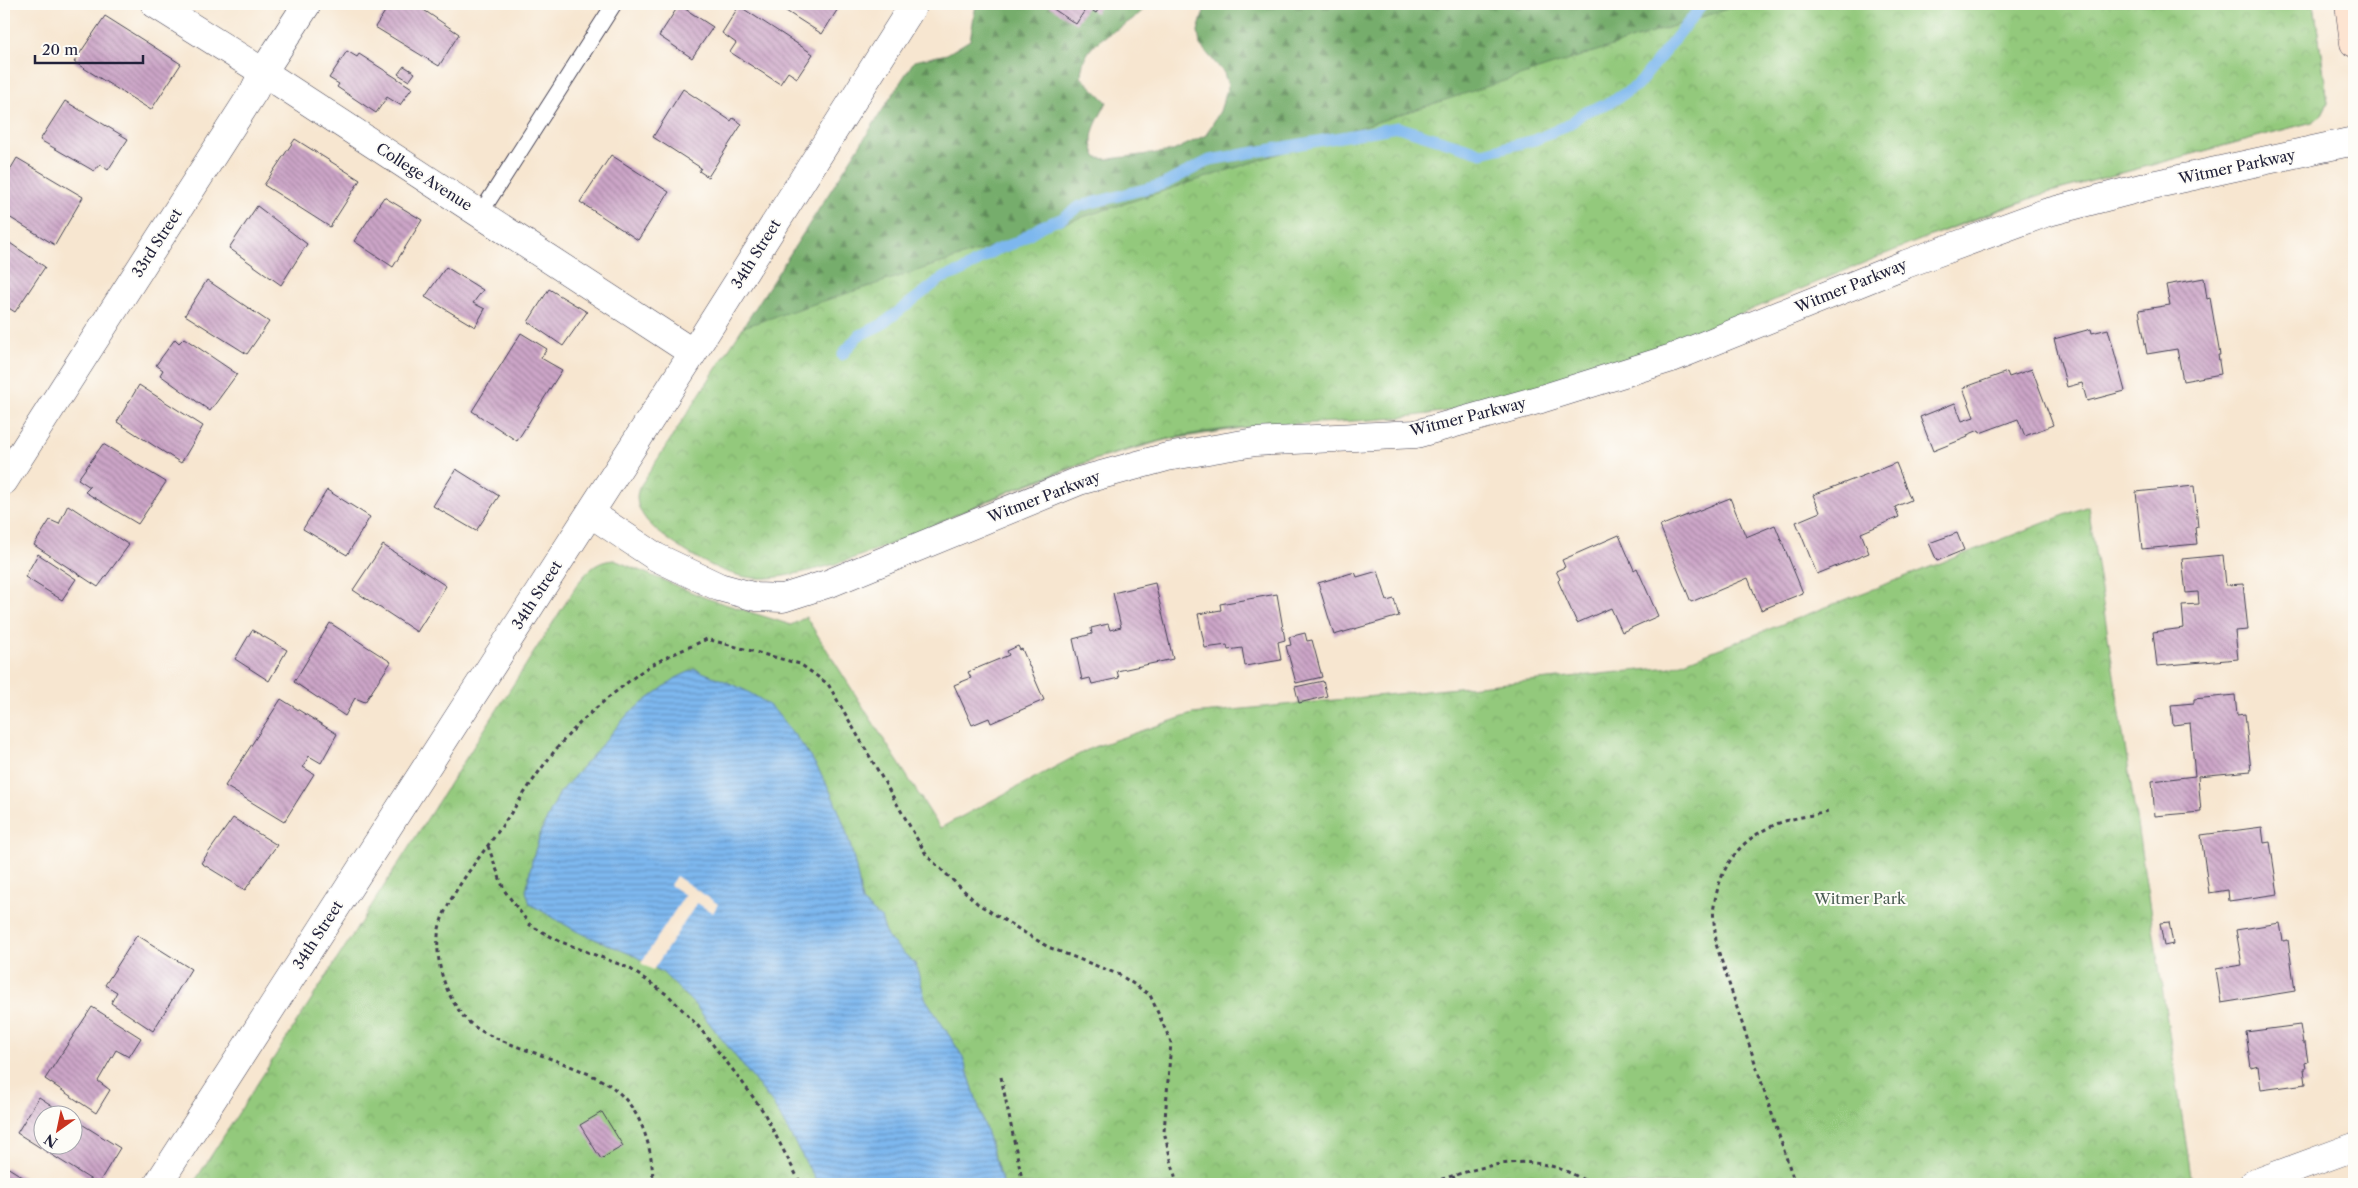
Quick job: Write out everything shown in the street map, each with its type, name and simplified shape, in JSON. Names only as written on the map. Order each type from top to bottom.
[{"type":"main road","points":[[2349,4],[2354,43]]},
{"type":"street","name":"College Avenue","points":[[154,4],[263,72],[693,353]]},
{"type":"street","name":"33rd Street","points":[[4,480],[254,91],[263,72],[307,4]]},
{"type":"street","name":"34th Street","points":[[158,1184],[693,353],[914,4]]},
{"type":"street","name":"Witmer Parkway","points":[[590,513],[656,557],[719,587],[756,597],[783,598],[830,583],[1079,481],[1167,457],[1255,442],[1416,434],[1541,399],[1672,358],[1906,264],[2046,213],[2152,185],[2354,141]]},
{"type":"street","points":[[2253,1184],[2354,1147]]},
{"type":"lane","points":[[480,214],[614,4]]},
{"type":"path","points":[[653,1184],[653,1164],[644,1129],[631,1106],[615,1088],[593,1076],[489,1035],[464,1018],[449,995],[440,969],[438,935],[445,912],[459,887],[553,752],[577,725],[640,672],[707,639],[800,664],[828,684],[926,856],[978,904],[1048,947],[1120,976],[1150,995],[1171,1042],[1164,1132],[1177,1184]]},
{"type":"path","points":[[1795,1184],[1716,944],[1714,907],[1720,882],[1732,856],[1752,838],[1773,825],[1828,812]]},
{"type":"path","points":[[488,846],[504,890],[530,925],[559,941],[629,968],[669,996],[698,1026],[740,1078],[763,1111],[801,1184]]},
{"type":"path","points":[[1001,1077],[1023,1184]]},
{"type":"path","points":[[1426,1184],[1493,1164],[1534,1162],[1571,1172],[1590,1184]]},
{"type":"path","points":[[1453,1176],[1456,1184]]},
{"type":"green space","points":[[976,4],[1148,4],[1139,14],[1097,42],[1083,62],[1081,77],[1107,102],[1096,123],[1092,143],[1097,158],[1109,159],[1173,151],[1206,135],[1220,111],[1228,86],[1224,73],[1200,45],[1198,31],[1206,4],[2314,4],[2328,103],[2322,115],[2312,122],[2043,194],[1901,247],[1669,343],[1429,414],[1261,425],[1165,440],[1094,460],[1013,490],[887,546],[742,360],[743,327],[914,61],[947,54],[970,40]]},
{"type":"green space","points":[[1742,4],[2314,4],[2328,103],[2322,115],[2312,122],[2043,194],[2005,207],[1669,343],[1618,363],[1565,380],[1442,412],[1362,421],[1229,429],[1163,440],[1105,456],[1049,476],[986,501],[881,548],[827,566],[772,578],[754,578],[731,573],[707,564],[674,544],[653,528],[643,516],[638,503],[637,495],[639,488],[743,327]]},
{"type":"green space","name":"Witmer Park","points":[[2088,506],[2192,1182],[2185,1184],[193,1184],[579,582],[586,573],[603,562],[614,560],[706,598],[791,625],[806,617],[940,828],[1091,748],[1192,714],[1671,667]]},
{"type":"water","points":[[695,669],[723,680],[759,698],[770,706],[816,765],[838,808],[846,831],[853,854],[862,902],[881,918],[887,937],[916,965],[925,998],[963,1057],[1003,1184],[818,1184],[773,1104],[695,1005],[663,973],[635,956],[576,931],[530,904],[526,891],[532,861],[541,831],[559,794],[629,713],[676,678]]},
{"type":"pier","points":[[676,876],[718,904],[713,913],[697,903],[653,970],[641,963],[685,895],[670,885]]},
{"type":"building","points":[[390,4],[415,4],[459,34],[439,66],[375,27]]},
{"type":"building","points":[[775,4],[841,4],[822,34]]},
{"type":"building","points":[[1046,4],[1102,4],[1096,13],[1087,7],[1076,24]]},
{"type":"building","points":[[679,5],[713,27],[692,58],[659,36]]},
{"type":"building","points":[[739,6],[813,54],[797,78],[788,72],[780,84],[730,52],[736,43],[722,33]]},
{"type":"building","points":[[105,16],[181,64],[151,110],[74,62]]},
{"type":"building","points":[[347,51],[357,57],[359,54],[412,88],[400,105],[387,97],[376,113],[337,87],[339,84],[329,78]]},
{"type":"building","points":[[404,66],[415,73],[409,81],[398,74]]},
{"type":"building","points":[[683,89],[731,121],[733,118],[742,124],[708,177],[699,171],[701,168],[653,137]]},
{"type":"building","points":[[65,101],[128,139],[108,170],[100,164],[94,171],[40,140]]},
{"type":"building","points":[[295,139],[360,180],[330,227],[264,185]]},
{"type":"building","points":[[611,155],[669,192],[638,240],[580,202]]},
{"type":"building","points":[[17,158],[83,197],[55,245],[4,214],[4,180]]},
{"type":"building","points":[[384,197],[422,220],[393,267],[354,241]]},
{"type":"building","points":[[257,206],[307,244],[281,285],[229,248]]},
{"type":"building","points":[[4,239],[45,267],[15,312],[4,305]]},
{"type":"building","points":[[446,267],[483,290],[473,303],[485,309],[475,327],[425,297]]},
{"type":"building","points":[[2204,278],[2207,299],[2210,298],[2220,355],[2218,355],[2221,374],[2183,381],[2177,349],[2147,354],[2139,310],[2170,305],[2166,285]]},
{"type":"building","points":[[207,280],[269,322],[247,354],[185,315]]},
{"type":"building","points":[[549,289],[587,312],[563,346],[528,322]]},
{"type":"building","points":[[2091,329],[2092,333],[2108,329],[2125,391],[2087,401],[2082,383],[2067,387],[2054,339]]},
{"type":"building","points":[[521,333],[547,349],[541,358],[562,370],[517,441],[472,411]]},
{"type":"building","points":[[184,338],[237,374],[210,411],[160,375],[163,370],[156,365],[175,339],[179,343]]},
{"type":"building","points":[[2032,369],[2053,425],[2025,436],[2018,419],[1980,433],[1979,430],[1967,435],[1968,437],[1933,451],[1920,417],[1955,403],[1962,421],[1974,417],[1963,388],[2007,372],[2009,377]]},
{"type":"building","points":[[139,385],[203,426],[181,463],[117,422]]},
{"type":"building","points":[[103,444],[166,482],[138,524],[85,492],[90,487],[78,479]]},
{"type":"building","points":[[1896,463],[1911,500],[1895,507],[1899,517],[1861,533],[1869,553],[1817,574],[1796,522],[1820,512],[1813,495]]},
{"type":"building","points":[[456,469],[499,496],[476,531],[433,506]]},
{"type":"building","points":[[2194,486],[2198,527],[2195,528],[2197,544],[2142,549],[2136,492]]},
{"type":"building","points":[[327,490],[370,517],[347,555],[303,529]]},
{"type":"building","points":[[1730,498],[1746,537],[1775,525],[1803,593],[1761,610],[1748,578],[1691,602],[1660,526]]},
{"type":"building","points":[[68,505],[129,545],[98,587],[34,545],[50,520],[59,524]]},
{"type":"building","points":[[1957,533],[1964,550],[1937,561],[1929,543]]},
{"type":"building","points":[[1619,535],[1634,570],[1637,568],[1658,616],[1622,632],[1611,608],[1577,623],[1558,581],[1560,579],[1556,571],[1565,567],[1562,560]]},
{"type":"building","points":[[383,545],[446,586],[417,632],[353,590]]},
{"type":"building","points":[[38,554],[76,579],[62,600],[25,577]]},
{"type":"building","points":[[2223,555],[2226,585],[2243,584],[2248,630],[2235,631],[2238,659],[2157,666],[2153,632],[2184,628],[2182,605],[2199,604],[2198,592],[2186,593],[2182,559]]},
{"type":"building","points":[[1378,571],[1387,601],[1394,599],[1399,616],[1334,635],[1318,583],[1355,572],[1357,577]]},
{"type":"building","points":[[1155,583],[1173,659],[1117,671],[1119,678],[1092,684],[1090,678],[1082,680],[1073,639],[1092,634],[1091,628],[1108,624],[1110,630],[1121,627],[1113,593]]},
{"type":"building","points":[[1277,594],[1285,640],[1278,642],[1281,660],[1245,666],[1242,648],[1228,650],[1227,645],[1205,648],[1198,614],[1221,610],[1220,604]]},
{"type":"building","points":[[330,623],[391,662],[365,702],[355,698],[345,716],[294,682]]},
{"type":"building","points":[[252,630],[287,650],[269,681],[235,659]]},
{"type":"building","points":[[1305,633],[1307,641],[1312,640],[1322,677],[1296,683],[1286,646],[1291,645],[1289,637]]},
{"type":"building","points":[[1018,646],[1020,650],[1022,649],[1044,700],[991,723],[989,718],[972,725],[954,685],[971,678],[968,672],[1009,655],[1007,651]]},
{"type":"building","points":[[1323,681],[1327,696],[1299,703],[1295,687]]},
{"type":"building","points":[[2235,695],[2237,715],[2245,714],[2251,771],[2198,776],[2201,812],[2155,816],[2152,781],[2195,776],[2190,723],[2173,725],[2171,705],[2194,703],[2194,699]]},
{"type":"building","points":[[281,699],[337,734],[321,763],[309,756],[303,767],[314,774],[284,822],[225,786]]},
{"type":"building","points":[[233,818],[277,845],[245,890],[201,863]]},
{"type":"building","points":[[2262,827],[2264,843],[2270,842],[2278,894],[2229,901],[2228,890],[2209,893],[2201,835]]},
{"type":"building","points":[[2169,922],[2173,944],[2164,946],[2160,923]]},
{"type":"building","points":[[2280,923],[2283,941],[2288,940],[2295,991],[2221,1003],[2216,969],[2242,965],[2236,930]]},
{"type":"building","points":[[137,935],[191,969],[153,1031],[111,1003],[117,992],[105,985]]},
{"type":"building","points":[[92,1007],[141,1038],[129,1057],[116,1050],[98,1081],[110,1090],[96,1113],[45,1079]]},
{"type":"building","points":[[2300,1025],[2308,1062],[2305,1063],[2306,1069],[2304,1069],[2306,1084],[2261,1090],[2258,1066],[2251,1068],[2246,1032]]},
{"type":"building","points":[[39,1097],[53,1106],[34,1106]]},
{"type":"building","points":[[32,1108],[32,1142],[17,1133]]},
{"type":"building","points":[[602,1112],[623,1146],[601,1159],[580,1125]]},
{"type":"building","points":[[82,1124],[120,1148],[98,1184],[54,1156],[82,1156]]},
{"type":"building","points":[[7,1167],[34,1184],[4,1184],[4,1171]]},
{"type":"waterway","points":[[842,355],[858,336],[881,325],[942,278],[962,271],[996,250],[1015,243],[1042,226],[1061,219],[1080,206],[1164,184],[1210,160],[1398,127],[1482,153],[1535,140],[1570,124],[1583,113],[1611,102],[1638,85],[1703,4]]}]
